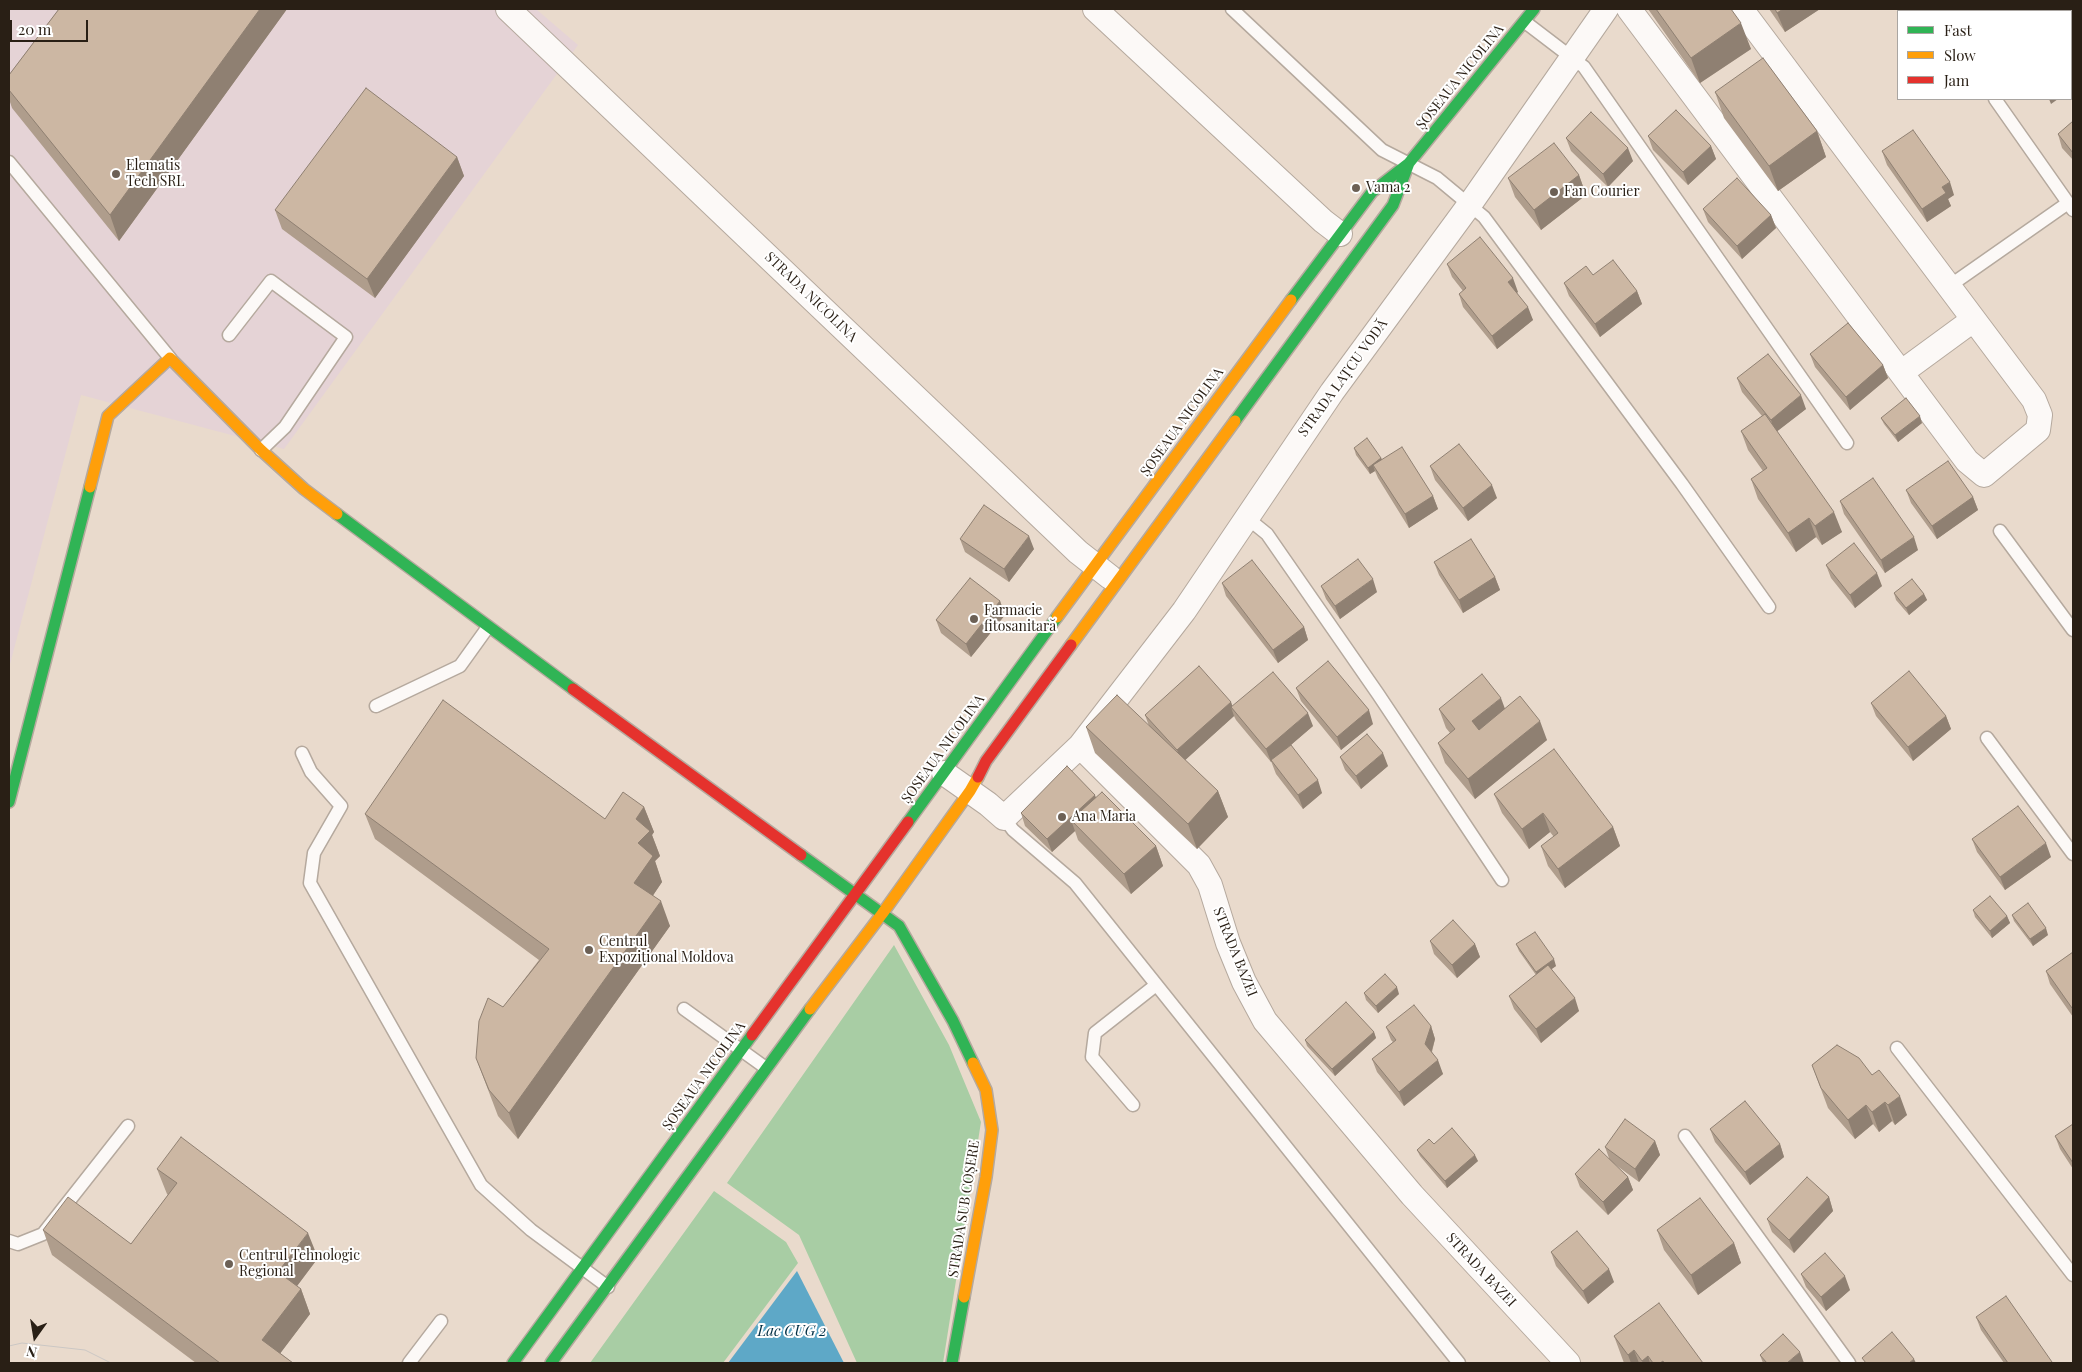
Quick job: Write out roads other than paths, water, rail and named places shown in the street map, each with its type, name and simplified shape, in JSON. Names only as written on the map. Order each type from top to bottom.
[{"type":"main road","name":"ȘOSEAUA NICOLINA","points":[[513,1363],[1095,565],[1340,234],[1372,192],[1409,164],[1534,9]]},
{"type":"main road","name":"ȘOSEAUA NICOLINA","points":[[551,1363],[766,1068],[882,914],[970,791],[986,761],[1393,205],[1409,164]]},
{"type":"main road","name":"STRADA SUB COȘERE","points":[[170,358],[260,450],[304,490],[488,628],[899,926],[953,1021],[986,1090],[992,1130],[986,1177],[952,1363]]},
{"type":"main road","points":[[9,802],[108,416],[170,358]]},
{"type":"street","name":"STRADA NICOLINA","points":[[508,9],[1071,545],[1117,582]]},
{"type":"street","points":[[1095,9],[1322,221],[1340,234]]},
{"type":"street","name":"STRADA LAȚCU VODĂ","points":[[1080,746],[1184,611],[1332,392],[1470,204],[1606,9]]},
{"type":"street","points":[[1629,9],[1967,461],[1984,475],[2038,430],[2040,415],[2034,400],[1741,9]]},
{"type":"street","points":[[1902,372],[1973,320]]},
{"type":"street","points":[[944,774],[970,791],[1004,818],[1080,746]]},
{"type":"street","name":"STRADA BAZEI","points":[[1080,746],[1199,865],[1210,885],[1228,943],[1244,982],[1265,1020],[1412,1195],[1568,1363]]},
{"type":"lane","points":[[1232,9],[1382,150],[1437,178],[1470,204],[1490,224],[1676,476],[1769,607]]},
{"type":"lane","points":[[1525,22],[1584,67],[1847,443]]},
{"type":"lane","points":[[1948,286],[2071,206],[1997,100]]},
{"type":"lane","points":[[9,162],[170,358]]},
{"type":"lane","points":[[229,335],[271,281],[346,337],[285,427],[260,450]]},
{"type":"lane","points":[[1246,517],[1267,534],[1378,694],[1502,880]]},
{"type":"lane","points":[[2000,531],[2073,630]]},
{"type":"lane","points":[[376,706],[460,666],[488,628]]},
{"type":"lane","points":[[1986,738],[2073,854]]},
{"type":"lane","points":[[302,753],[311,772],[341,806],[314,853],[310,883],[481,1185],[531,1230],[608,1287]]},
{"type":"lane","points":[[1004,818],[1013,830],[1074,883],[1459,1363]]},
{"type":"lane","points":[[1133,1105],[1092,1057],[1095,1034],[1156,985]]},
{"type":"lane","points":[[684,1009],[766,1068]]},
{"type":"lane","points":[[1898,1048],[2073,1274]]},
{"type":"lane","points":[[9,1241],[18,1244],[43,1234],[128,1126]]},
{"type":"lane","points":[[1685,1136],[1849,1363]]},
{"type":"lane","points":[[409,1363],[440,1322]]},
{"type":"water","name":"Lac CUG 2","points":[[797,1271],[844,1363],[728,1363]]},
{"type":"tram line","points":[[9,1346],[22,1343],[85,1350],[111,1363]]},
{"type":"place","name":"Elematis Tech SRL","points":[[116,174]]},
{"type":"place","name":"Vama 2","points":[[1356,188]]},
{"type":"place","name":"Fan Courier","points":[[1554,192]]},
{"type":"place","name":"Farmacie fitosanitară","points":[[974,619]]},
{"type":"place","name":"Ana Maria","points":[[1062,817]]},
{"type":"place","name":"Centrul Expozițional Moldova","points":[[589,950]]},
{"type":"place","name":"Centrul Tehnologic Regional","points":[[229,1264]]}]
